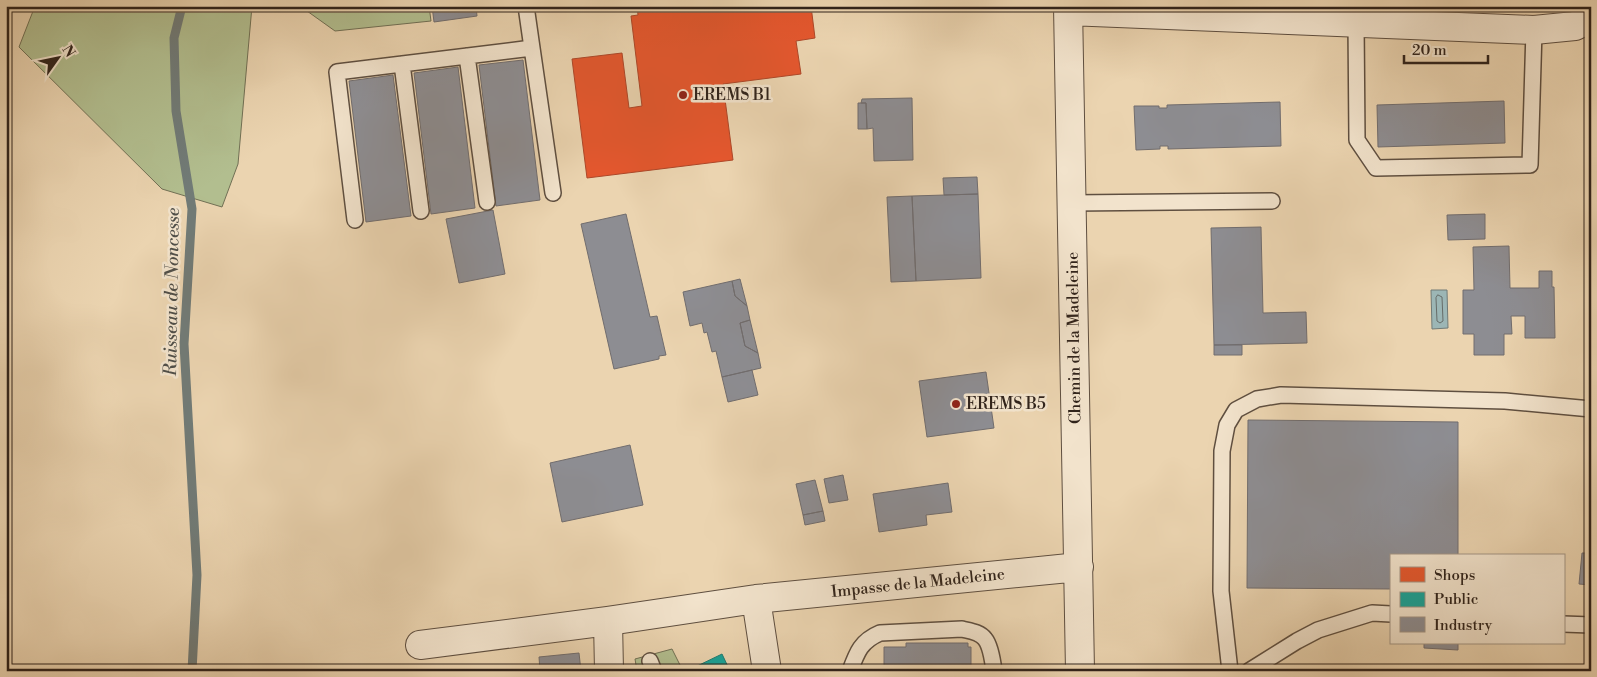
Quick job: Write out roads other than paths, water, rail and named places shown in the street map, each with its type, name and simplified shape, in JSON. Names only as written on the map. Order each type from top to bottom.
[{"type":"street","points":[[1068,9],[1534,30],[1585,26]]},
{"type":"street","name":"Chemin de la Madeleine","points":[[1068,9],[1080,671]]},
{"type":"street","name":"Impasse de la Madeleine","points":[[420,645],[608,621],[756,599],[1079,568]]},
{"type":"street","points":[[756,599],[767,671]]},
{"type":"street","points":[[608,621],[609,671]]},
{"type":"lane","points":[[526,6],[552,193]]},
{"type":"lane","points":[[1356,22],[1356,140],[1376,168],[1530,165],[1534,30]]},
{"type":"lane","points":[[355,220],[337,72],[532,48]]},
{"type":"lane","points":[[467,56],[487,202]]},
{"type":"lane","points":[[402,64],[421,211]]},
{"type":"lane","points":[[1072,203],[1272,200]]},
{"type":"lane","points":[[1230,671],[1221,591],[1222,451],[1227,425],[1236,410],[1257,399],[1281,394],[1505,401],[1591,410]]},
{"type":"lane","points":[[1248,671],[1318,630],[1372,613],[1390,614]]},
{"type":"lane","points":[[1564,624],[1591,625]]},
{"type":"lane","points":[[850,671],[860,647],[870,637],[880,633],[962,629],[975,632],[985,638],[994,671]]},
{"type":"water","points":[[1591,134],[1591,213],[1588,135]]},
{"type":"water","points":[[1431,290],[1447,290],[1448,328],[1432,329]]},
{"type":"waterway","name":"Ruisseau de Noncesse","points":[[182,6],[174,38],[176,111],[192,209],[184,344],[197,575],[192,671]]},
{"type":"place","name":"EREMS B1","points":[[683,95]]},
{"type":"place","name":"EREMS B5","points":[[956,404]]}]
